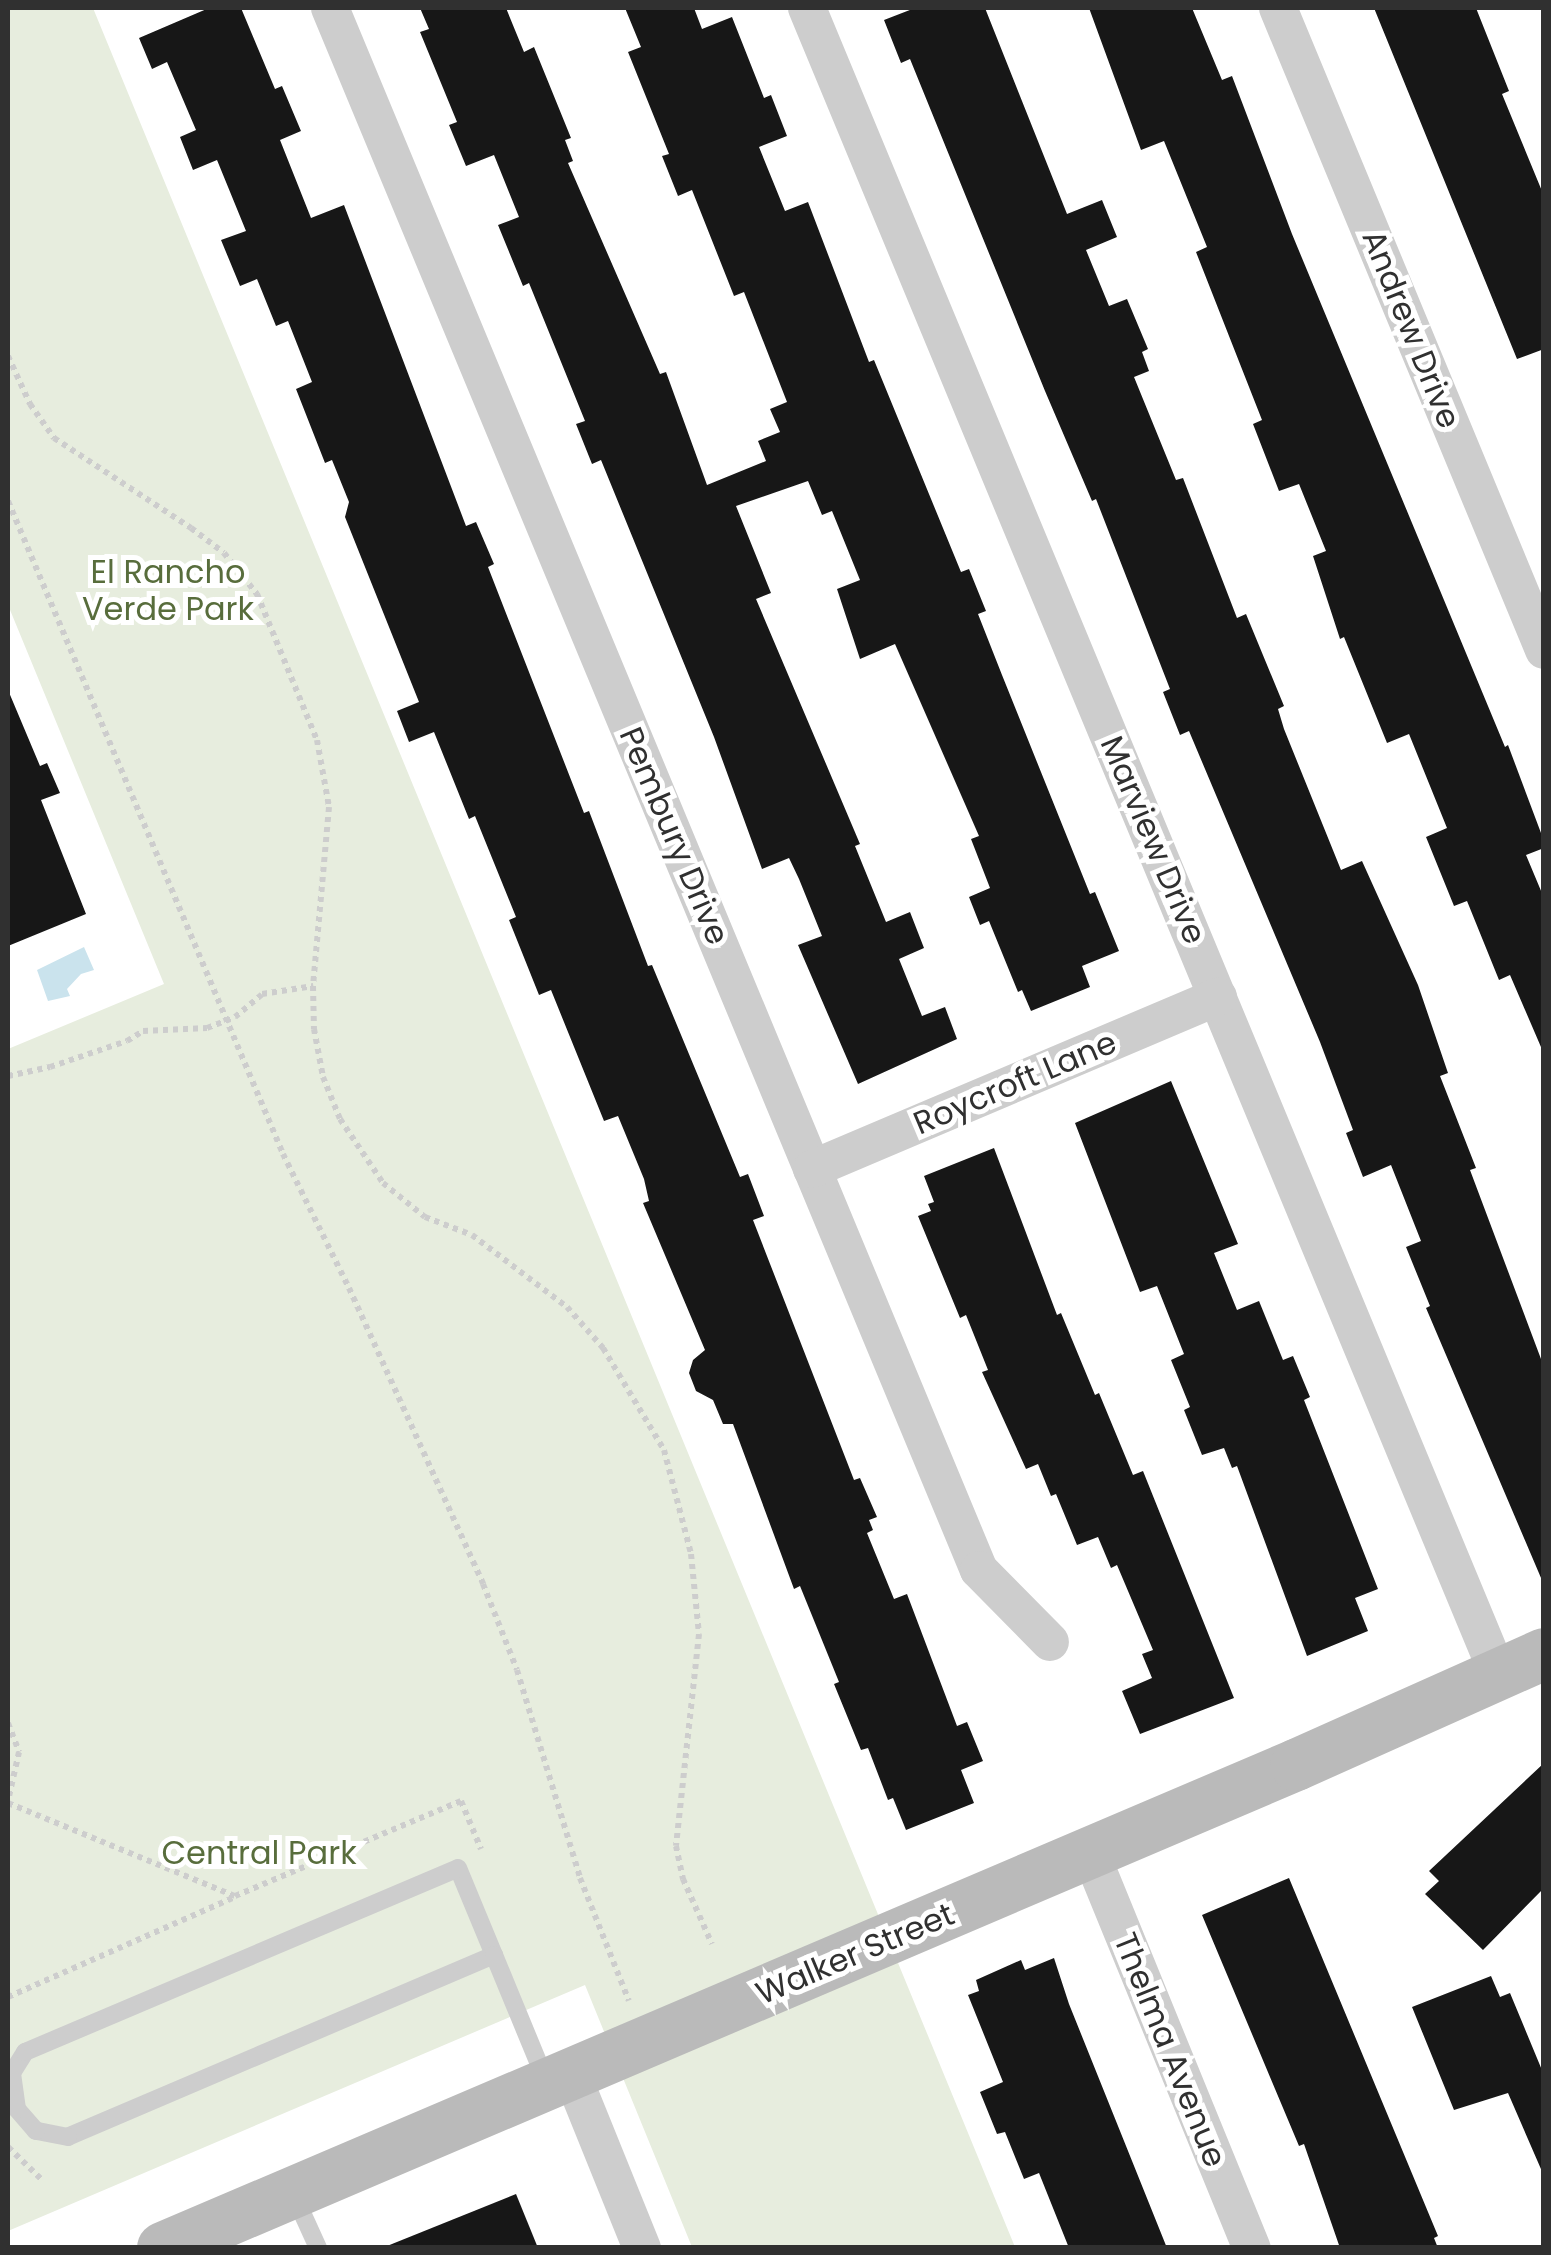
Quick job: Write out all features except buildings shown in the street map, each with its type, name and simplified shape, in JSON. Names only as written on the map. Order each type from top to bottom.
[{"type":"main road","name":"Walker Street","points":[[164,2248],[646,2044],[1521,1664]]},
{"type":"street","name":"Pembury Drive","points":[[330,8],[979,1570],[1050,1642]]},
{"type":"street","name":"Marview Drive","points":[[807,8],[1218,997],[1521,1664]]},
{"type":"street","name":"Andrew Drive","points":[[1278,8],[1543,646]]},
{"type":"street","name":"Roycroft Lane","points":[[812,1169],[1218,997]]},
{"type":"street","name":"Thelma Avenue","points":[[1090,1852],[1252,2248]]},
{"type":"street","points":[[560,2080],[642,2248]]},
{"type":"lane","points":[[494,1955],[68,2137],[36,2131],[17,2109],[12,2073],[25,2052],[458,1868],[494,1955],[560,2080]]},
{"type":"lane","points":[[294,2194],[318,2248]]},
{"type":"path","points":[[8,356],[30,404],[54,438],[202,536],[224,553],[257,594],[317,740],[328,807],[313,986],[323,1076],[340,1120],[383,1183],[425,1216],[472,1236],[567,1307],[603,1348],[664,1450],[692,1554],[700,1634],[676,1846],[683,1879],[712,1944]]},
{"type":"path","points":[[8,501],[226,1022],[484,1584],[518,1670],[580,1878],[646,2044]]},
{"type":"path","points":[[8,1076],[50,1067],[127,1041],[143,1031],[192,1030],[226,1022],[262,994],[313,986]]},
{"type":"path","points":[[8,1723],[20,1752],[8,1802],[235,1896]]},
{"type":"path","points":[[8,1997],[461,1800],[482,1853]]},
{"type":"path","points":[[8,2146],[42,2180]]},
{"type":"green space","name":"El Rancho Verde Park","points":[[8,8],[93,8],[1015,2247],[692,2247],[585,1985],[8,2231],[8,1049],[164,984],[8,605]]},
{"type":"water","points":[[84,947],[94,970],[81,974],[67,989],[70,996],[48,1001],[37,970]]},
{"type":"park label","name":"Central Park","points":[[259,1853]]}]
